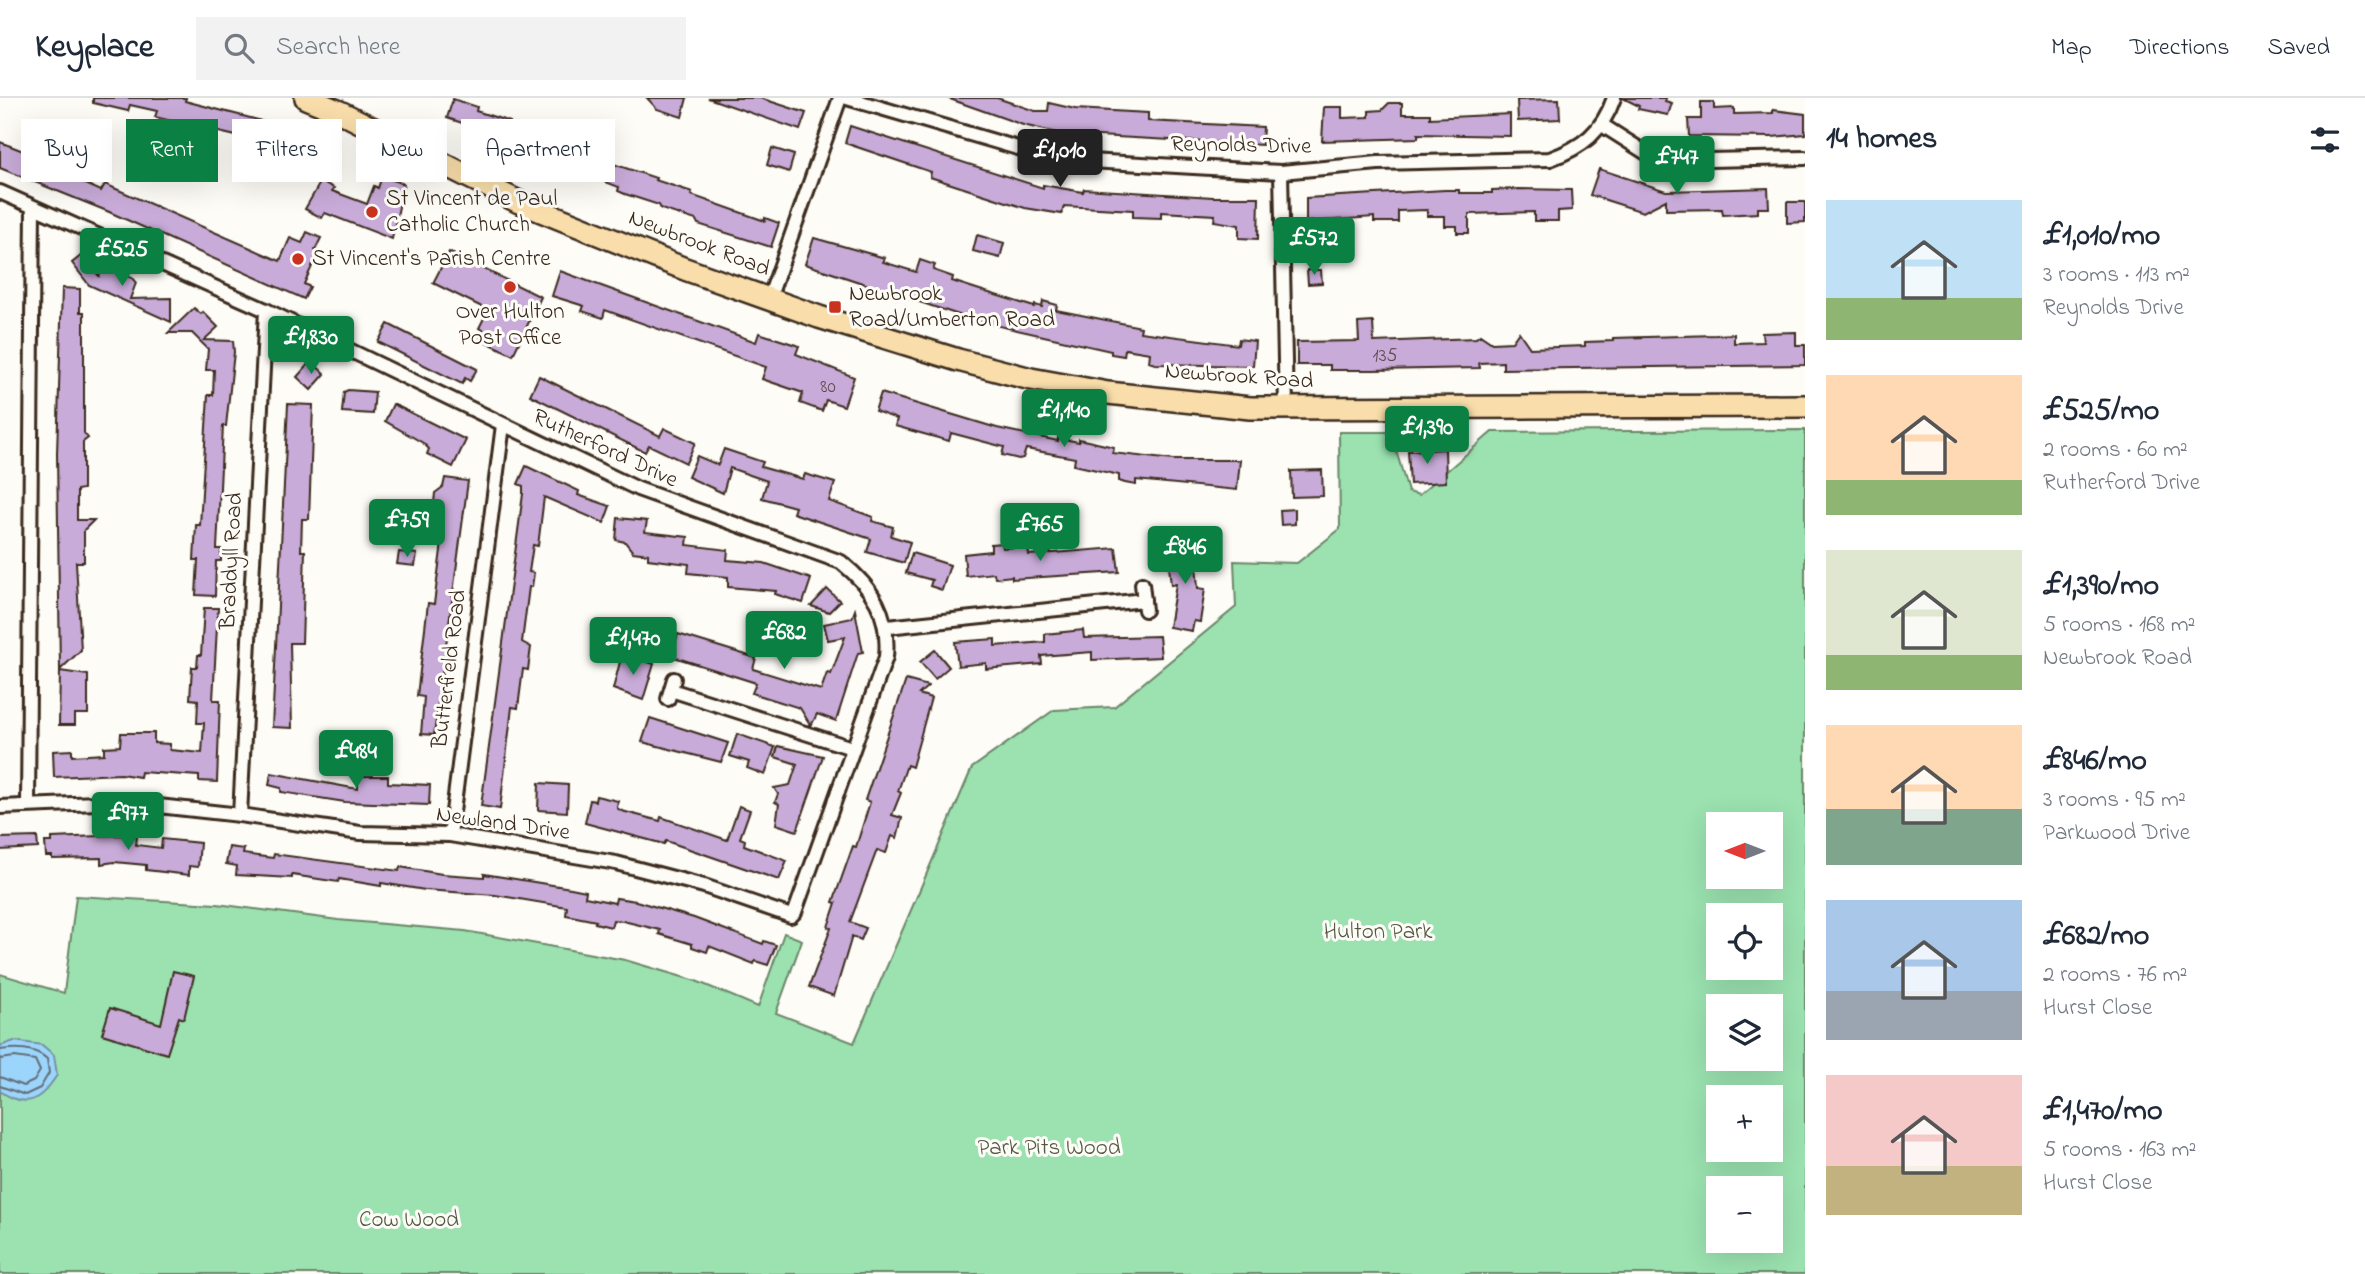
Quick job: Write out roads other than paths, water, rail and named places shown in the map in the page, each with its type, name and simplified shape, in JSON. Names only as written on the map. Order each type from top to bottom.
[{"type":"highway","name":"Newbrook Road","points":[[306,98],[341,112],[519,202],[769,299],[958,360],[1031,379],[1108,393],[1286,408],[1805,406]]},
{"type":"street","points":[[769,299],[840,98]]},
{"type":"street","name":"Reynolds Drive","points":[[847,98],[1055,159],[1281,172],[1378,163],[1550,159],[1574,150],[1593,137],[1602,125],[1614,98]]},
{"type":"street","points":[[1602,125],[1663,161],[1788,165],[1805,158]]},
{"type":"street","points":[[1281,172],[1286,408]]},
{"type":"street","name":"Rutherford Drive","points":[[0,192],[266,310],[676,505],[841,562],[871,590],[881,607],[887,627],[886,657],[795,912],[784,916]]},
{"type":"street","points":[[29,804],[33,207]]},
{"type":"street","name":"Braddyll Road","points":[[240,814],[266,310]]},
{"type":"street","name":"Butterfield Road","points":[[450,835],[503,425]]},
{"type":"street","points":[[887,627],[1144,605],[1142,584]]},
{"type":"street","points":[[671,689],[852,748]]},
{"type":"street","name":"Newland Drive","points":[[0,807],[122,802],[240,814],[360,832],[450,835],[616,863],[704,886],[784,916]]},
{"type":"water","points":[[14,1041],[42,1045],[54,1055],[57,1075],[45,1091],[33,1100],[18,1100],[0,1091],[0,1046]]},
{"type":"place","name":"St Vincent de Paul Catholic Church","points":[[372,212]]},
{"type":"place","name":"St Vincent's Parish Centre","points":[[298,259]]},
{"type":"place","name":"Over Hulton Post Office","points":[[510,287]]},
{"type":"place","name":"Newbrook Road/Umberton Road","points":[[835,307]]},
{"type":"park label","name":"Hulton Park","points":[[1378,932]]},
{"type":"park label","name":"Park Pits Wood","points":[[1049,1148]]},
{"type":"park label","name":"Cow Wood","points":[[409,1220]]}]
